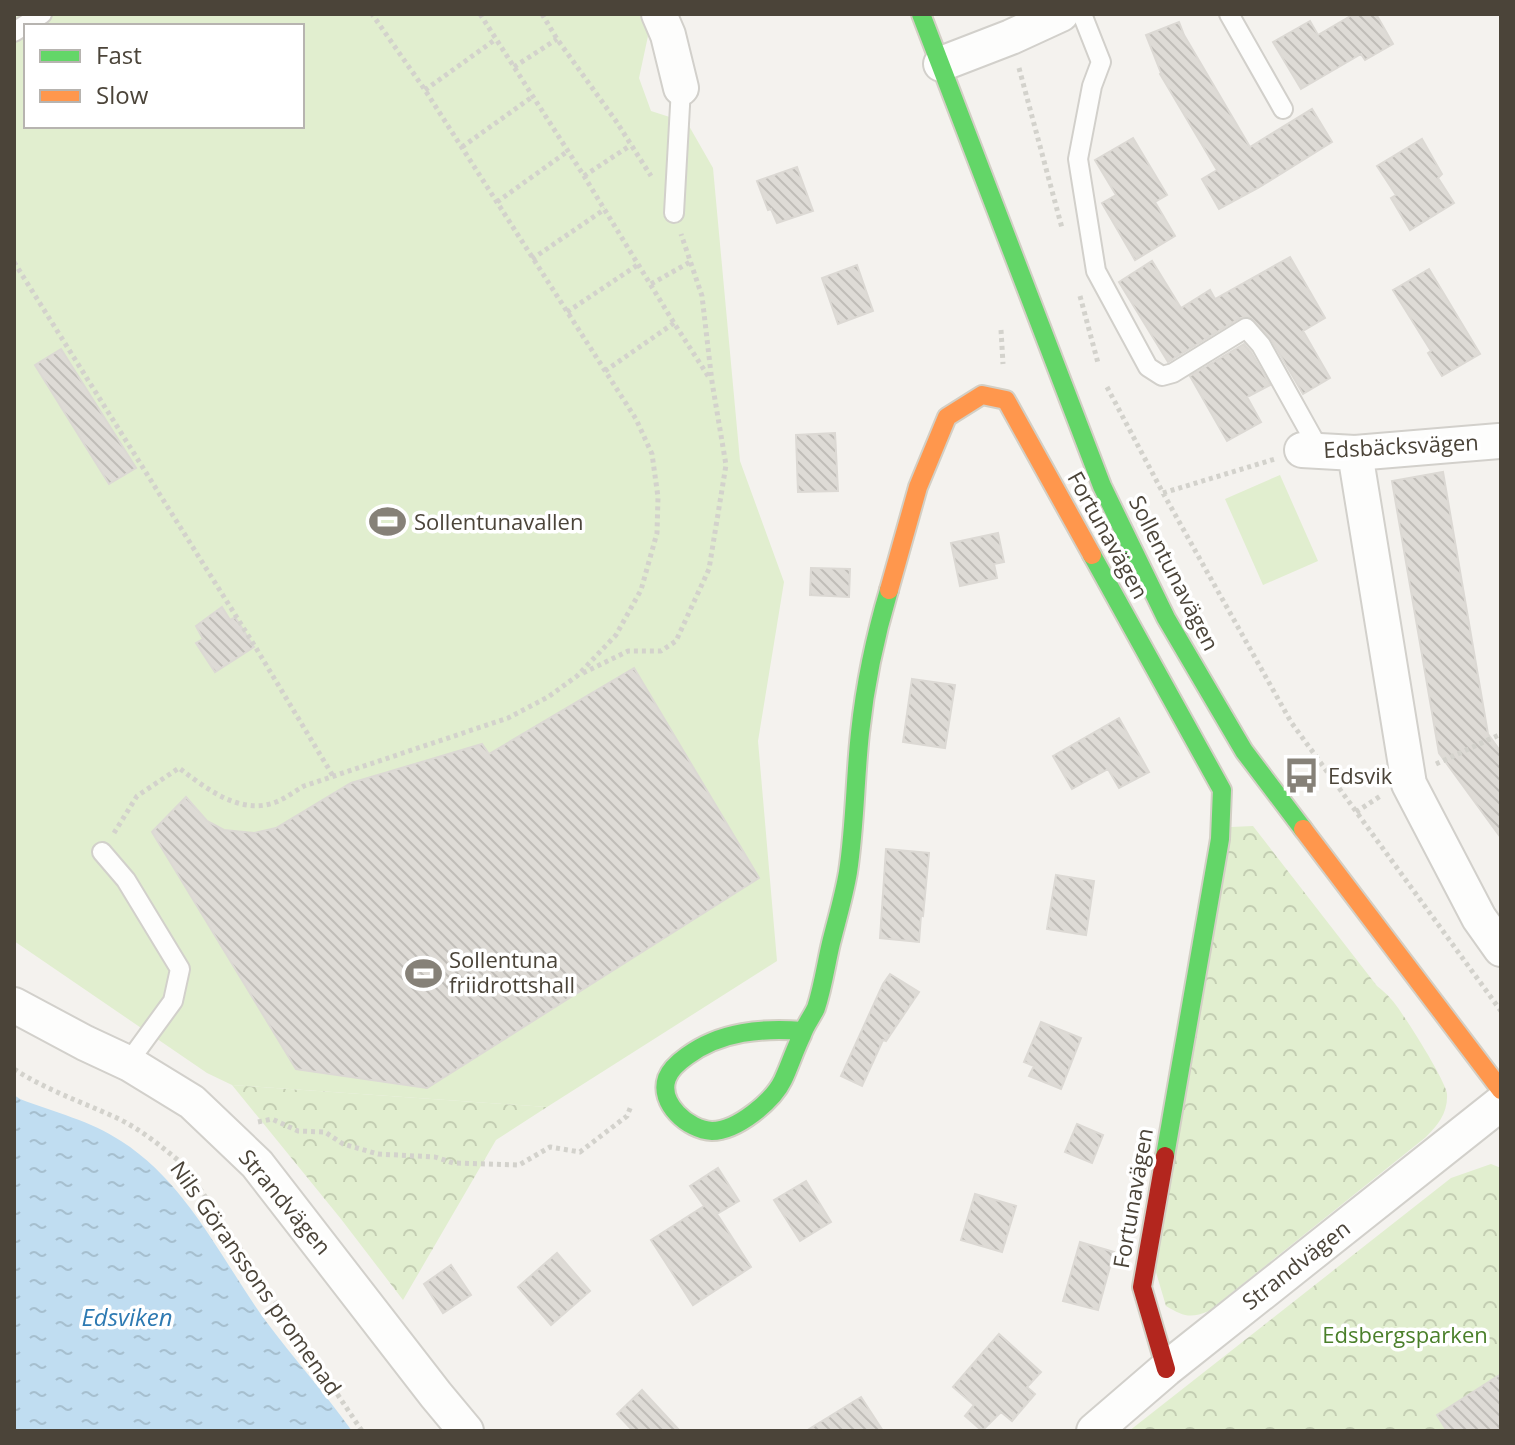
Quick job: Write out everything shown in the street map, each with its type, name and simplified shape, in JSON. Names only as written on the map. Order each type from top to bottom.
[{"type":"street","points":[[659,14],[668,35],[681,88]]},
{"type":"street","name":"Sollentunavägen","points":[[921,14],[1102,486],[1166,618],[1244,751],[1501,1090]]},
{"type":"street","points":[[941,64],[1061,14]]},
{"type":"street","points":[[803,1031],[771,1029],[747,1032],[700,1047],[667,1076],[665,1093],[668,1101],[689,1123],[709,1131],[720,1130],[747,1119],[759,1110],[782,1083],[815,1010],[848,872],[860,731],[877,631],[918,487],[947,417],[982,395],[1006,400]]},
{"type":"street","name":"Fortunavägen","points":[[1006,400],[1222,790],[1220,839],[1142,1287],[1166,1369]]},
{"type":"street","name":"Edsbäcksvägen","points":[[1311,451],[1355,453],[1500,446]]},
{"type":"street","points":[[1355,453],[1409,784],[1479,918],[1501,949]]},
{"type":"street","name":"Strandvägen","points":[[14,1005],[130,1064],[192,1102],[257,1164],[466,1431]]},
{"type":"street","name":"Strandvägen","points":[[1094,1431],[1166,1369],[1501,1103]]},
{"type":"lane","points":[[1082,14],[1101,62],[1092,86],[1078,159],[1096,271],[1148,367],[1162,376],[1173,373],[1246,328],[1261,345],[1311,451]]},
{"type":"lane","points":[[1229,14],[1283,109]]},
{"type":"lane","points":[[674,213],[681,88]]},
{"type":"lane","points":[[102,852],[126,880],[180,969],[173,1001],[130,1064]]},
{"type":"path","points":[[372,14],[425,90],[636,419],[652,454],[658,497],[657,533],[641,590],[616,635],[577,676]]},
{"type":"path","points":[[480,14],[712,382]]},
{"type":"path","points":[[102,852],[137,796],[179,768],[213,794],[246,806],[275,803],[304,786],[508,718],[548,697],[577,676],[628,651],[661,651],[676,641],[709,569],[726,465],[702,296],[674,213],[542,14]]},
{"type":"path","points":[[1011,37],[1062,229]]},
{"type":"path","points":[[425,90],[496,39]]},
{"type":"path","points":[[514,67],[557,39]]},
{"type":"path","points":[[462,147],[532,97]]},
{"type":"path","points":[[584,176],[631,145]]},
{"type":"path","points":[[497,202],[568,151]]},
{"type":"path","points":[[532,259],[605,209]]},
{"type":"path","points":[[14,262],[333,776]]},
{"type":"path","points":[[651,284],[690,262]]},
{"type":"path","points":[[567,312],[639,264]]},
{"type":"path","points":[[1078,289],[1102,378],[1291,722],[1501,1011]]},
{"type":"path","points":[[605,371],[674,323]]},
{"type":"path","points":[[1001,324],[1006,400]]},
{"type":"path","points":[[1163,493],[1311,451]]},
{"type":"path","points":[[1408,777],[1501,734]]},
{"type":"path","name":"Nils Göranssons promenad","points":[[14,1069],[31,1080],[119,1119],[152,1138],[184,1165],[362,1431]]},
{"type":"path","points":[[257,1123],[272,1119],[298,1131],[325,1132],[343,1144],[378,1154],[435,1157],[453,1163],[519,1165],[550,1147],[580,1152],[627,1116],[632,1103]]},
{"type":"green space","name":"Sollentunavallen","points":[[14,14],[641,14],[648,36],[639,78],[651,111],[689,126],[713,168],[740,461],[784,582],[758,741],[777,961],[547,1107],[232,1085],[207,1073],[14,941]]},
{"type":"green space","points":[[1280,475],[1318,561],[1263,585],[1225,499]]},
{"type":"green space","points":[[1253,826],[1377,986],[1396,1006],[1440,1076],[1447,1101],[1441,1118],[1426,1137],[1209,1311],[1187,1315],[1166,1306],[1155,1269],[1231,827]]},
{"type":"green space","points":[[232,1085],[547,1107],[496,1140],[403,1300]]},
{"type":"green space","name":"Edsbergsparken","points":[[1491,1164],[1501,1168],[1501,1431],[1129,1431],[1451,1178]]},
{"type":"water","name":"Edsviken","points":[[14,1095],[109,1134],[144,1158],[165,1178],[201,1223],[265,1320],[352,1431],[14,1431]]},
{"type":"building","points":[[1354,14],[1376,14],[1393,44],[1365,60],[1361,54],[1301,89],[1273,42],[1310,21],[1318,35]]},
{"type":"building","points":[[1179,22],[1250,147],[1312,109],[1332,142],[1219,209],[1202,179],[1217,170],[1160,74],[1146,35]]},
{"type":"building","points":[[1133,138],[1167,195],[1155,202],[1175,236],[1135,260],[1102,203],[1116,195],[1095,160]]},
{"type":"building","points":[[1422,139],[1442,174],[1438,178],[1454,203],[1410,230],[1391,198],[1396,195],[1377,166]]},
{"type":"building","points":[[797,167],[813,211],[777,223],[771,209],[768,210],[757,181]]},
{"type":"building","points":[[1290,257],[1325,318],[1303,331],[1330,378],[1303,394],[1271,339],[1250,317],[1240,318],[1168,362],[1119,282],[1152,261],[1181,308],[1210,290],[1215,299]]},
{"type":"building","points":[[857,265],[873,311],[838,324],[822,278]]},
{"type":"building","points":[[1429,269],[1480,354],[1442,376],[1428,353],[1431,351],[1393,290]]},
{"type":"building","points":[[1244,344],[1270,385],[1247,397],[1261,422],[1227,441],[1190,376]]},
{"type":"building","points":[[61,349],[136,468],[109,484],[35,365]]},
{"type":"building","points":[[835,433],[838,491],[798,492],[796,435]]},
{"type":"building","points":[[1443,472],[1488,734],[1501,752],[1501,838],[1439,753],[1392,481]]},
{"type":"building","points":[[998,533],[1004,562],[994,564],[997,578],[960,586],[951,543]]},
{"type":"building","points":[[811,568],[850,569],[849,597],[810,595]]},
{"type":"building","points":[[222,607],[230,620],[235,617],[254,647],[215,672],[196,643],[203,639],[196,626]]},
{"type":"building","name":"Sollentuna friidrottshall","points":[[634,668],[759,878],[427,1088],[296,1069],[152,832],[186,797],[207,821],[224,830],[254,833],[276,828],[351,783],[482,744],[489,754]]},
{"type":"building","points":[[912,679],[955,685],[945,748],[903,742]]},
{"type":"building","points":[[1119,718],[1149,772],[1119,788],[1108,769],[1072,789],[1053,756]]},
{"type":"building","points":[[886,849],[929,853],[919,942],[880,938]]},
{"type":"building","points":[[1056,875],[1094,881],[1086,935],[1047,929]]},
{"type":"building","points":[[890,974],[919,992],[886,1041],[883,1040],[862,1086],[841,1076]]},
{"type":"building","points":[[1041,1022],[1081,1038],[1061,1089],[1029,1076],[1034,1066],[1024,1062]]},
{"type":"building","points":[[1077,1124],[1103,1135],[1092,1163],[1065,1152]]},
{"type":"building","points":[[718,1168],[739,1201],[717,1214],[751,1267],[693,1305],[651,1240],[704,1206],[690,1186]]},
{"type":"building","points":[[806,1181],[831,1222],[800,1241],[774,1200]]},
{"type":"building","points":[[975,1194],[1016,1206],[1002,1252],[961,1240]]},
{"type":"building","points":[[1080,1242],[1114,1252],[1098,1310],[1063,1301]]},
{"type":"building","points":[[557,1253],[590,1291],[551,1325],[518,1287]]},
{"type":"building","points":[[451,1265],[471,1295],[443,1313],[424,1284]]},
{"type":"building","points":[[999,1334],[1041,1372],[1027,1387],[1035,1394],[1012,1421],[1001,1412],[982,1431],[965,1416],[974,1405],[953,1387]]},
{"type":"building","points":[[1501,1374],[1501,1431],[1447,1431],[1437,1415]]},
{"type":"building","points":[[642,1390],[680,1431],[633,1431],[617,1414]]},
{"type":"building","points":[[861,1397],[883,1431],[806,1431]]},
{"type":"traffic: fast","points":[[921,14],[1102,486],[1166,618],[1244,751],[1303,829]]},
{"type":"traffic: fast","points":[[1092,555],[1222,790],[1220,839],[1165,1156]]},
{"type":"traffic: fast","points":[[803,1031],[742,1033],[700,1048],[681,1060],[668,1075],[665,1087],[671,1105],[677,1114],[694,1126],[712,1131],[722,1130],[743,1120],[763,1105],[778,1088],[816,1008],[848,872],[865,697],[889,590]]},
{"type":"traffic: slow","points":[[889,590],[918,487],[947,417],[982,395],[1006,400],[1092,555]]},
{"type":"traffic: slow","points":[[1303,829],[1501,1090]]},
{"type":"traffic: jam","points":[[1165,1156],[1142,1287],[1166,1369]]},
{"type":"place","name":"Sollentunavallen","points":[[388,522]]},
{"type":"place","name":"Edsvik","points":[[1302,776]]},
{"type":"place","name":"Sollentuna friidrottshall","points":[[423,973]]}]
